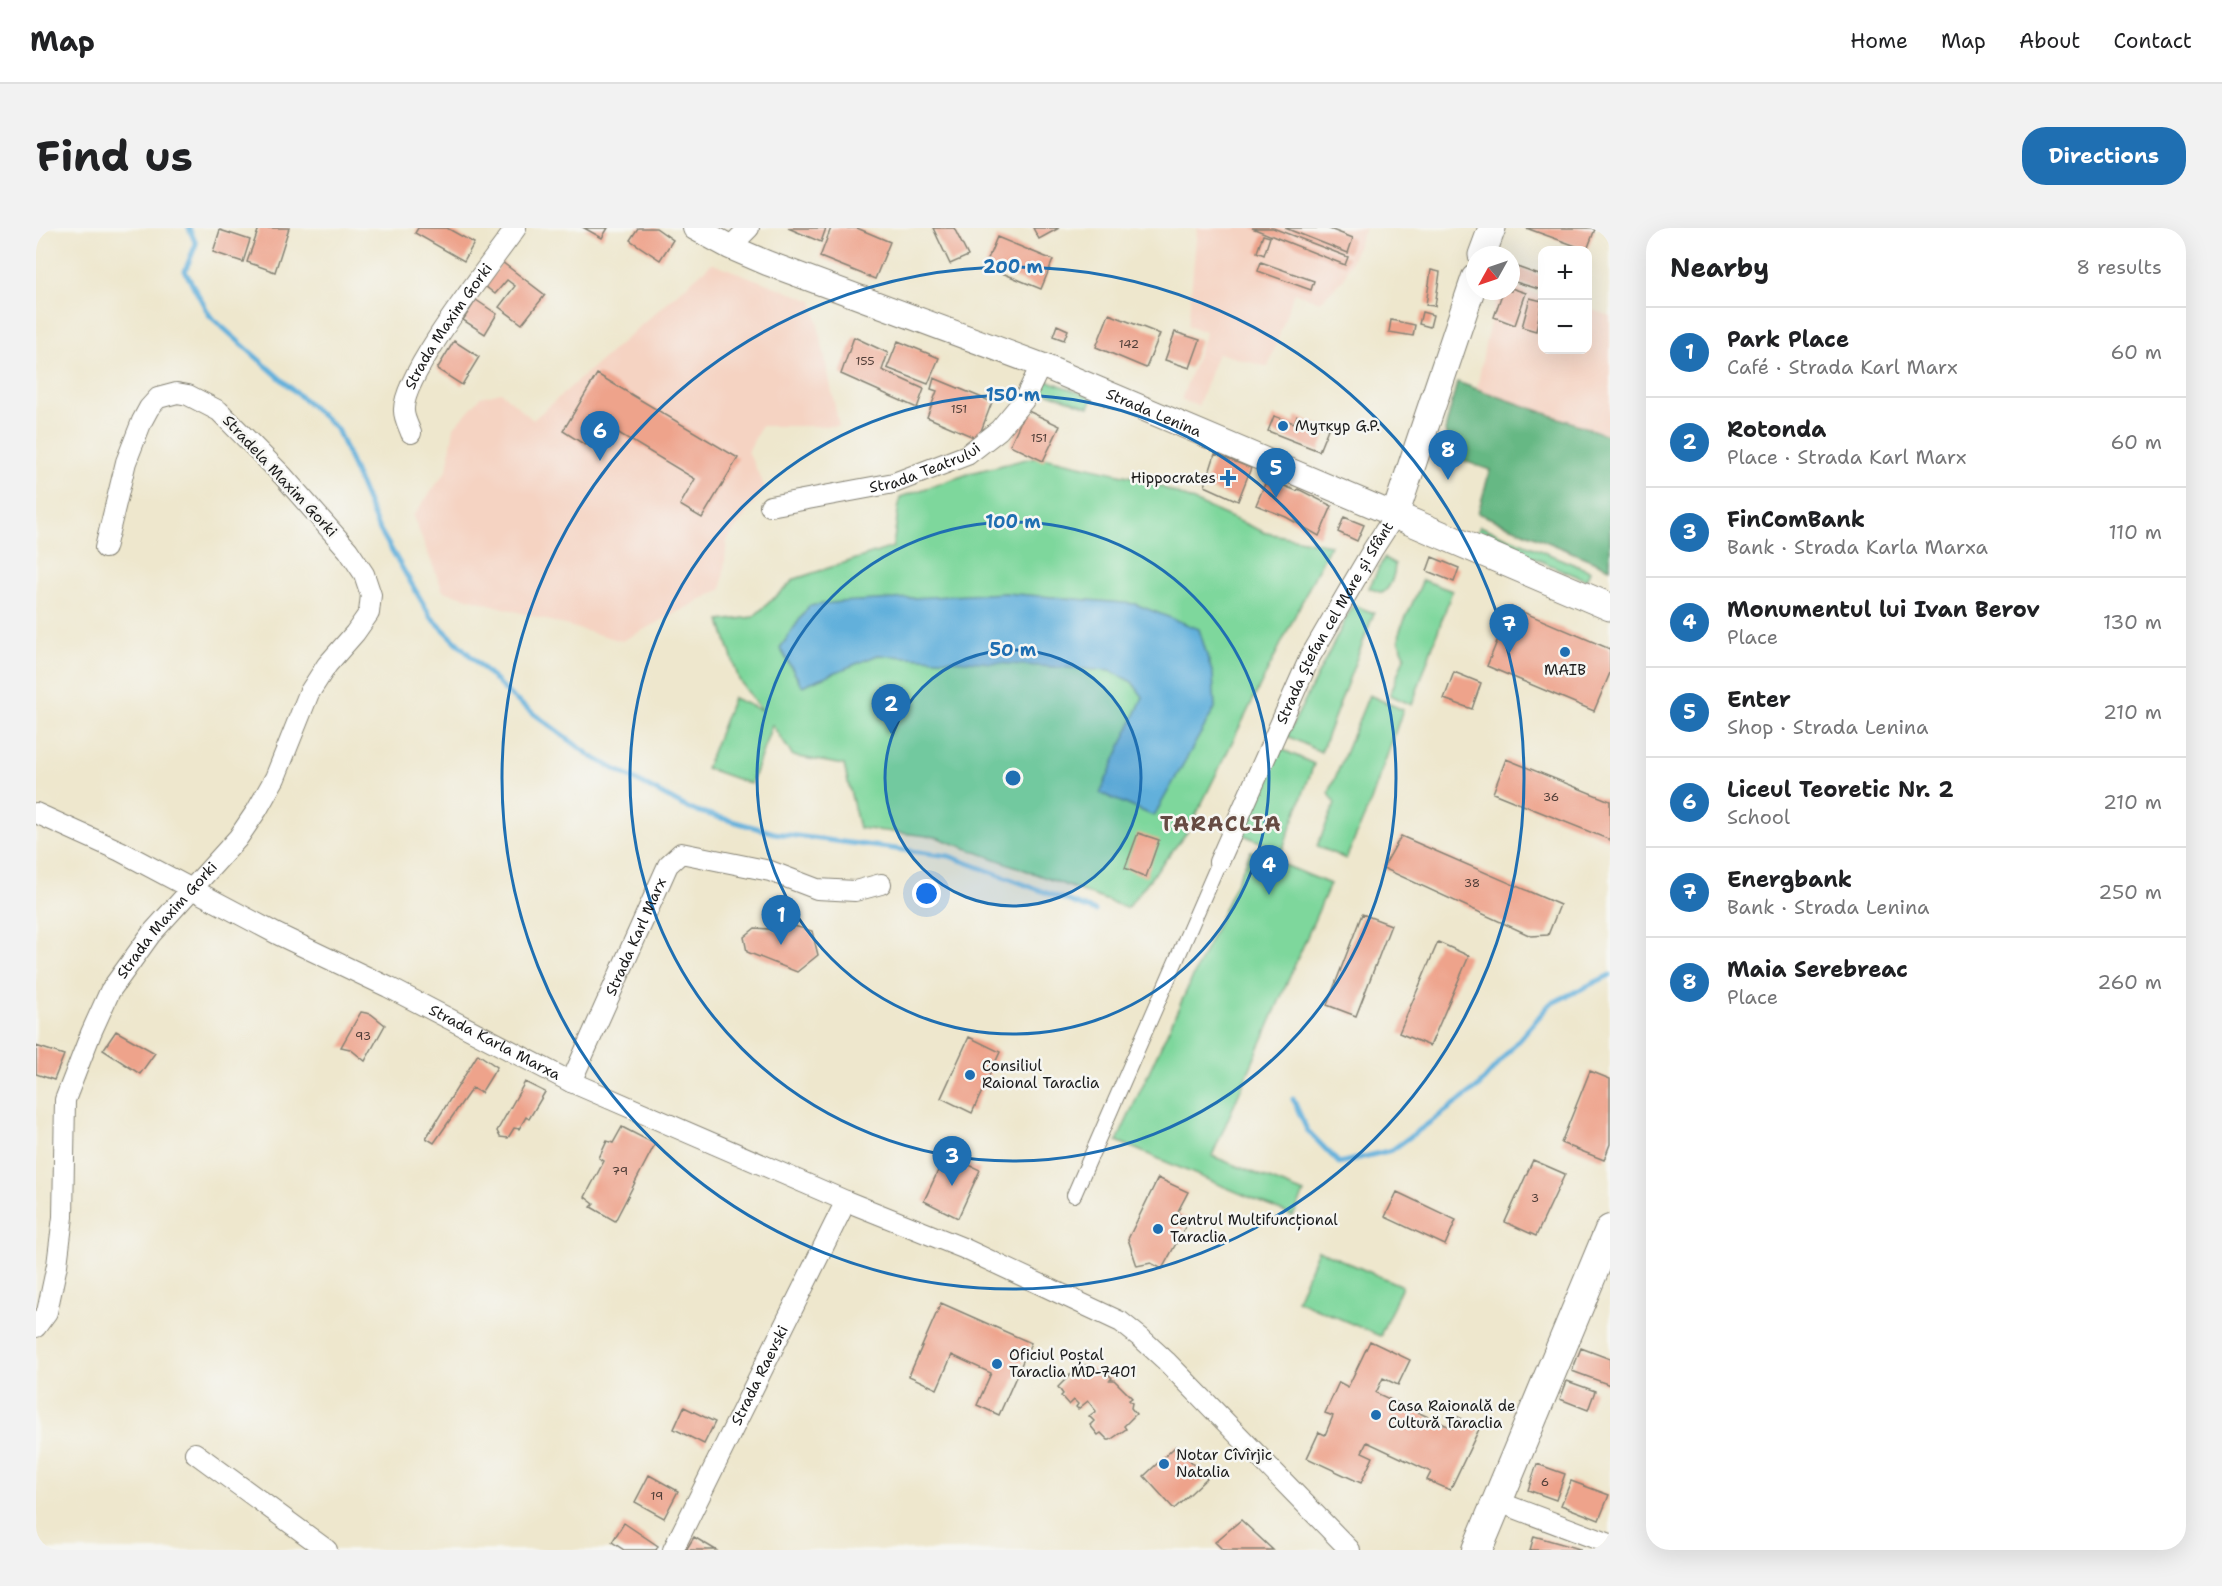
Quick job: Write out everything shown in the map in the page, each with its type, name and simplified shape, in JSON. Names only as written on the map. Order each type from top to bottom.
[{"type":"main road","points":[[1485,246],[1492,228]]},
{"type":"main road","name":"Strada Ștefan cel Mare și Sfânt","points":[[1395,515],[1468,300]]},
{"type":"main road","name":"Strada Lenina","points":[[1395,515],[1610,607]]},
{"type":"main road","points":[[1477,1550],[1610,1230]]},
{"type":"street","name":"Strada Maxim Gorki","points":[[411,433],[404,411],[409,387],[427,354],[516,228]]},
{"type":"street","name":"Strada Lenina","points":[[695,228],[730,247],[778,267],[1041,365],[1395,515]]},
{"type":"street","points":[[730,247],[749,228]]},
{"type":"street","name":"Strada Teatrului","points":[[770,506],[894,483],[967,454],[999,430],[1024,400],[1041,365]]},
{"type":"street","name":"Stradela Maxim Gorki","points":[[105,548],[126,462],[142,421],[158,398],[177,393],[188,395],[219,411],[255,445],[348,550]]},
{"type":"street","name":"Strada Ștefan cel Mare și Sfânt","points":[[1219,862],[1310,657],[1395,515]]},
{"type":"street","name":"Strada Maxim Gorki","points":[[36,1327],[46,1312],[57,1265],[63,1216],[66,1100],[91,1033],[110,991],[151,934],[238,838],[257,810],[275,778],[309,693],[327,665],[369,613],[371,595],[368,584],[348,550]]},
{"type":"street","name":"Strada Karla Marxa","points":[[36,813],[120,851],[277,934],[388,987],[571,1082],[846,1201],[963,1248],[1121,1323],[1166,1361],[1350,1550]]},
{"type":"street","name":"Strada Karl Marx","points":[[571,1082],[668,865],[681,853],[770,871],[817,889],[855,891],[881,884]]},
{"type":"street","points":[[1074,1195],[1219,862]]},
{"type":"street","name":"Strada Raevski","points":[[673,1550],[846,1201]]},
{"type":"street","points":[[195,1453],[327,1550]]},
{"type":"street","points":[[1496,1502],[1610,1544]]},
{"type":"shaded area","points":[[1197,228],[1365,228],[1344,278],[1320,302],[1294,292],[1268,367],[1218,353],[1198,406],[1181,400],[1206,332],[1188,326]]},
{"type":"shaded area","points":[[712,263],[813,301],[839,426],[761,426],[748,452],[765,488],[727,540],[722,589],[622,641],[443,591],[413,516],[447,470],[454,427],[481,397],[501,392],[533,420]]},
{"type":"shaded area","points":[[1520,288],[1538,295],[1538,354],[1592,354],[1592,309],[1610,316],[1610,436],[1477,389],[1496,300],[1520,300]]},
{"type":"green space","points":[[1044,379],[1093,398],[1089,407],[1040,390]]},
{"type":"green space","points":[[1457,382],[1610,436],[1610,568],[1478,513],[1490,470],[1453,457],[1445,431]]},
{"type":"green space","points":[[1039,456],[1146,480],[1266,533],[1330,545],[1188,831],[1127,908],[936,837],[859,828],[844,765],[793,756],[772,725],[751,784],[706,768],[733,698],[761,710],[739,680],[720,621],[753,617],[795,579],[893,547],[900,497],[974,472]]},
{"type":"green space","points":[[1480,526],[1590,571],[1586,580],[1477,534]]},
{"type":"green space","points":[[1384,558],[1395,564],[1395,568],[1390,584],[1382,593],[1369,588]]},
{"type":"green space","points":[[1423,580],[1452,591],[1412,705],[1390,695],[1405,655],[1399,642],[1400,630]]},
{"type":"green space","points":[[1353,605],[1374,613],[1321,752],[1287,736]]},
{"type":"green space","points":[[1369,695],[1403,710],[1371,801],[1346,859],[1317,846],[1335,804],[1329,793]]},
{"type":"green space","points":[[1281,749],[1314,764],[1282,851],[1239,833]]},
{"type":"green space","points":[[1251,851],[1330,884],[1212,1156],[1304,1193],[1293,1216],[1117,1141]]},
{"type":"green space","points":[[1318,1250],[1402,1286],[1380,1336],[1297,1300]]},
{"type":"water","points":[[1005,593],[1135,604],[1199,629],[1213,675],[1215,708],[1154,816],[1100,793],[1143,697],[1132,682],[1111,671],[878,655],[802,686],[780,648],[809,606],[840,602]]},
{"type":"building","points":[[259,228],[289,228],[275,272],[247,262]]},
{"type":"building","points":[[418,228],[447,228],[474,243],[464,261],[415,233]]},
{"type":"building","points":[[584,228],[608,228],[602,238]]},
{"type":"building","points":[[638,228],[656,228],[673,240],[660,260],[630,240]]},
{"type":"building","points":[[788,228],[826,228],[821,242]]},
{"type":"building","points":[[831,228],[857,228],[890,242],[875,279],[820,257]]},
{"type":"building","points":[[933,228],[954,228],[968,256],[950,264]]},
{"type":"building","points":[[1033,228],[1059,228],[1039,239]]},
{"type":"building","points":[[1252,228],[1273,228],[1348,257],[1345,265]]},
{"type":"building","points":[[1285,228],[1327,228],[1353,238],[1348,253]]},
{"type":"building","points":[[1526,228],[1595,229],[1589,246],[1576,246]]},
{"type":"building","points":[[220,230],[250,240],[243,262],[213,252]]},
{"type":"building","points":[[1263,235],[1270,237],[1264,255],[1257,252]]},
{"type":"building","points":[[997,237],[1053,260],[1041,289],[985,266]]},
{"type":"building","points":[[502,262],[545,295],[522,324],[499,307],[515,286],[507,280],[495,294],[485,286]]},
{"type":"building","points":[[1261,262],[1314,281],[1311,290],[1258,271]]},
{"type":"building","points":[[1520,268],[1538,275],[1538,289],[1520,283]]},
{"type":"building","points":[[1431,270],[1440,272],[1435,306],[1426,305]]},
{"type":"building","points":[[1520,291],[1526,293],[1515,325],[1494,317],[1500,300],[1520,300]]},
{"type":"building","points":[[1530,298],[1538,300],[1536,331],[1522,327]]},
{"type":"building","points":[[476,300],[497,314],[485,334],[463,320]]},
{"type":"building","points":[[1422,312],[1433,315],[1430,327],[1419,324]]},
{"type":"building","points":[[1109,314],[1160,334],[1146,368],[1096,347]]},
{"type":"building","points":[[1391,320],[1415,325],[1413,336],[1389,332]]},
{"type":"building","points":[[1057,325],[1068,330],[1064,340],[1053,336]]},
{"type":"building","points":[[1175,332],[1200,340],[1190,368],[1165,360]]},
{"type":"building","points":[[854,337],[888,353],[882,370],[924,389],[917,408],[841,374]]},
{"type":"building","points":[[454,341],[479,357],[462,385],[437,369]]},
{"type":"building","points":[[898,341],[939,358],[928,384],[887,368]]},
{"type":"building","points":[[597,374],[738,458],[702,518],[680,505],[695,479],[599,421],[585,445],[563,431]]},
{"type":"building","points":[[934,378],[992,402],[978,439],[927,417],[937,391],[931,389]]},
{"type":"building","points":[[1026,410],[1060,426],[1043,461],[1010,445]]},
{"type":"building","points":[[1274,416],[1294,423],[1297,416],[1328,429],[1319,451],[1268,431]]},
{"type":"building","points":[[1215,454],[1251,468],[1238,501],[1205,486]]},
{"type":"building","points":[[1267,479],[1297,491],[1298,489],[1332,506],[1319,536],[1286,517],[1256,505]]},
{"type":"building","points":[[1344,517],[1364,525],[1357,541],[1338,532]]},
{"type":"building","points":[[1432,557],[1459,568],[1454,582],[1427,571]]},
{"type":"building","points":[[1511,607],[1610,649],[1610,673],[1594,711],[1487,666]]},
{"type":"building","points":[[1454,672],[1481,683],[1472,709],[1444,699]]},
{"type":"building","points":[[1506,759],[1610,801],[1610,840],[1493,793]]},
{"type":"building","points":[[1138,833],[1159,840],[1146,877],[1125,868]]},
{"type":"building","points":[[1401,836],[1560,905],[1548,935],[1531,936],[1383,868]]},
{"type":"building","points":[[1362,914],[1391,925],[1356,1016],[1327,1005]]},
{"type":"building","points":[[794,926],[812,931],[818,955],[797,972],[747,952],[744,937],[755,928],[781,930]]},
{"type":"building","points":[[1438,942],[1469,956],[1430,1046],[1399,1033]]},
{"type":"building","points":[[361,1012],[371,1014],[385,1025],[365,1061],[350,1049],[341,1047]]},
{"type":"building","points":[[116,1031],[155,1053],[140,1074],[103,1050]]},
{"type":"building","name":"Consiliul Raional Taraclia","points":[[969,1037],[1000,1052],[972,1113],[941,1098]]},
{"type":"building","points":[[36,1046],[64,1055],[54,1080],[36,1074]]},
{"type":"building","points":[[478,1054],[497,1067],[481,1093],[472,1088],[434,1143],[426,1138]]},
{"type":"building","points":[[1590,1071],[1610,1079],[1610,1144],[1604,1160],[1561,1143]]},
{"type":"building","points":[[525,1082],[545,1092],[529,1119],[526,1117],[519,1129],[514,1128],[508,1138],[500,1137],[497,1131]]},
{"type":"building","points":[[622,1127],[655,1144],[615,1221],[591,1207],[594,1204],[585,1197],[604,1161],[599,1158],[607,1141],[613,1143]]},
{"type":"building","points":[[946,1154],[980,1170],[958,1218],[924,1201]]},
{"type":"building","points":[[1533,1160],[1565,1174],[1536,1236],[1505,1222]]},
{"type":"building","name":"Centrul Multifuncțional Taraclia","points":[[1158,1178],[1188,1192],[1177,1213],[1189,1220],[1162,1269],[1151,1263],[1137,1266],[1128,1239]]},
{"type":"building","points":[[1397,1192],[1456,1220],[1445,1245],[1385,1217]]},
{"type":"building","name":"Oficiul Poștal Taraclia MD-7401","points":[[941,1303],[1031,1343],[999,1415],[977,1405],[991,1373],[952,1355],[937,1389],[909,1376]]},
{"type":"building","name":"Casa Raională de Cultură Taraclia","points":[[1370,1341],[1410,1360],[1398,1385],[1383,1378],[1376,1393],[1452,1428],[1458,1417],[1480,1427],[1450,1490],[1427,1480],[1431,1472],[1367,1442],[1362,1452],[1373,1457],[1361,1483],[1307,1458],[1319,1432],[1325,1435],[1333,1416],[1325,1413],[1339,1382],[1348,1387]]},
{"type":"building","points":[[1581,1348],[1610,1359],[1610,1385],[1572,1371]]},
{"type":"building","points":[[1085,1365],[1093,1369],[1104,1370],[1112,1378],[1110,1380],[1114,1380],[1132,1398],[1129,1400],[1132,1403],[1131,1408],[1136,1414],[1124,1426],[1126,1429],[1110,1440],[1101,1433],[1098,1435],[1090,1425],[1094,1421],[1089,1416],[1096,1411],[1088,1401],[1078,1409],[1076,1407],[1078,1404],[1074,1400],[1069,1405],[1061,1396],[1063,1394],[1058,1387],[1076,1369]]},
{"type":"building","points":[[1567,1381],[1595,1391],[1588,1410],[1560,1399]]},
{"type":"building","points":[[684,1407],[715,1422],[704,1444],[674,1429]]},
{"type":"building","points":[[1176,1446],[1207,1478],[1174,1509],[1144,1476]]},
{"type":"building","points":[[1537,1464],[1565,1474],[1556,1500],[1528,1490]]},
{"type":"building","points":[[649,1475],[678,1491],[664,1518],[635,1502]]},
{"type":"building","points":[[1571,1481],[1609,1495],[1599,1520],[1561,1505]]},
{"type":"building","points":[[1241,1520],[1273,1550],[1223,1550],[1215,1542]]},
{"type":"building","points":[[624,1523],[658,1546],[656,1550],[624,1550],[612,1542]]},
{"type":"building","points":[[1534,1536],[1580,1549],[1580,1550],[1530,1550]]},
{"type":"building","points":[[694,1537],[716,1550],[686,1550]]},
{"type":"waterway","points":[[189,228],[196,244],[185,271],[210,316],[337,429],[377,525],[431,617],[513,698],[592,757],[690,809],[774,833],[949,856],[1095,911]]},
{"type":"waterway","points":[[1293,1099],[1307,1130],[1339,1163],[1392,1150],[1477,1088],[1550,1004],[1610,975]]},
{"type":"place","name":"Муткур G.P.","points":[[1283,426]]},
{"type":"place","name":"Liceul Teoretic Nr. 2","points":[[600,461]]},
{"type":"place","name":"Hippocrates","points":[[1228,478]]},
{"type":"place","name":"Maia Serebreac","points":[[1448,480]]},
{"type":"place","name":"Enter","points":[[1276,498]]},
{"type":"place","name":"MAIB","points":[[1565,652]]},
{"type":"place","name":"Energbank","points":[[1509,654]]},
{"type":"place","name":"Rotonda","points":[[891,734]]},
{"type":"place","name":"Monumentul lui Ivan Berov","points":[[1269,895]]},
{"type":"place","name":"Park Place","points":[[781,945]]},
{"type":"place","name":"Consiliul Raional Taraclia","points":[[970,1075]]},
{"type":"place","name":"FinComBank","points":[[952,1186]]},
{"type":"place","name":"Centrul Multifuncțional Taraclia","points":[[1158,1229]]},
{"type":"place","name":"Oficiul Poștal Taraclia MD-7401","points":[[997,1364]]},
{"type":"place","name":"Casa Raională de Cultură Taraclia","points":[[1376,1415]]},
{"type":"place","name":"Notar Cîvîrjic Natalia","points":[[1164,1464]]},
{"type":"district","name":"TARACLIA","points":[[1221,824]]}]
